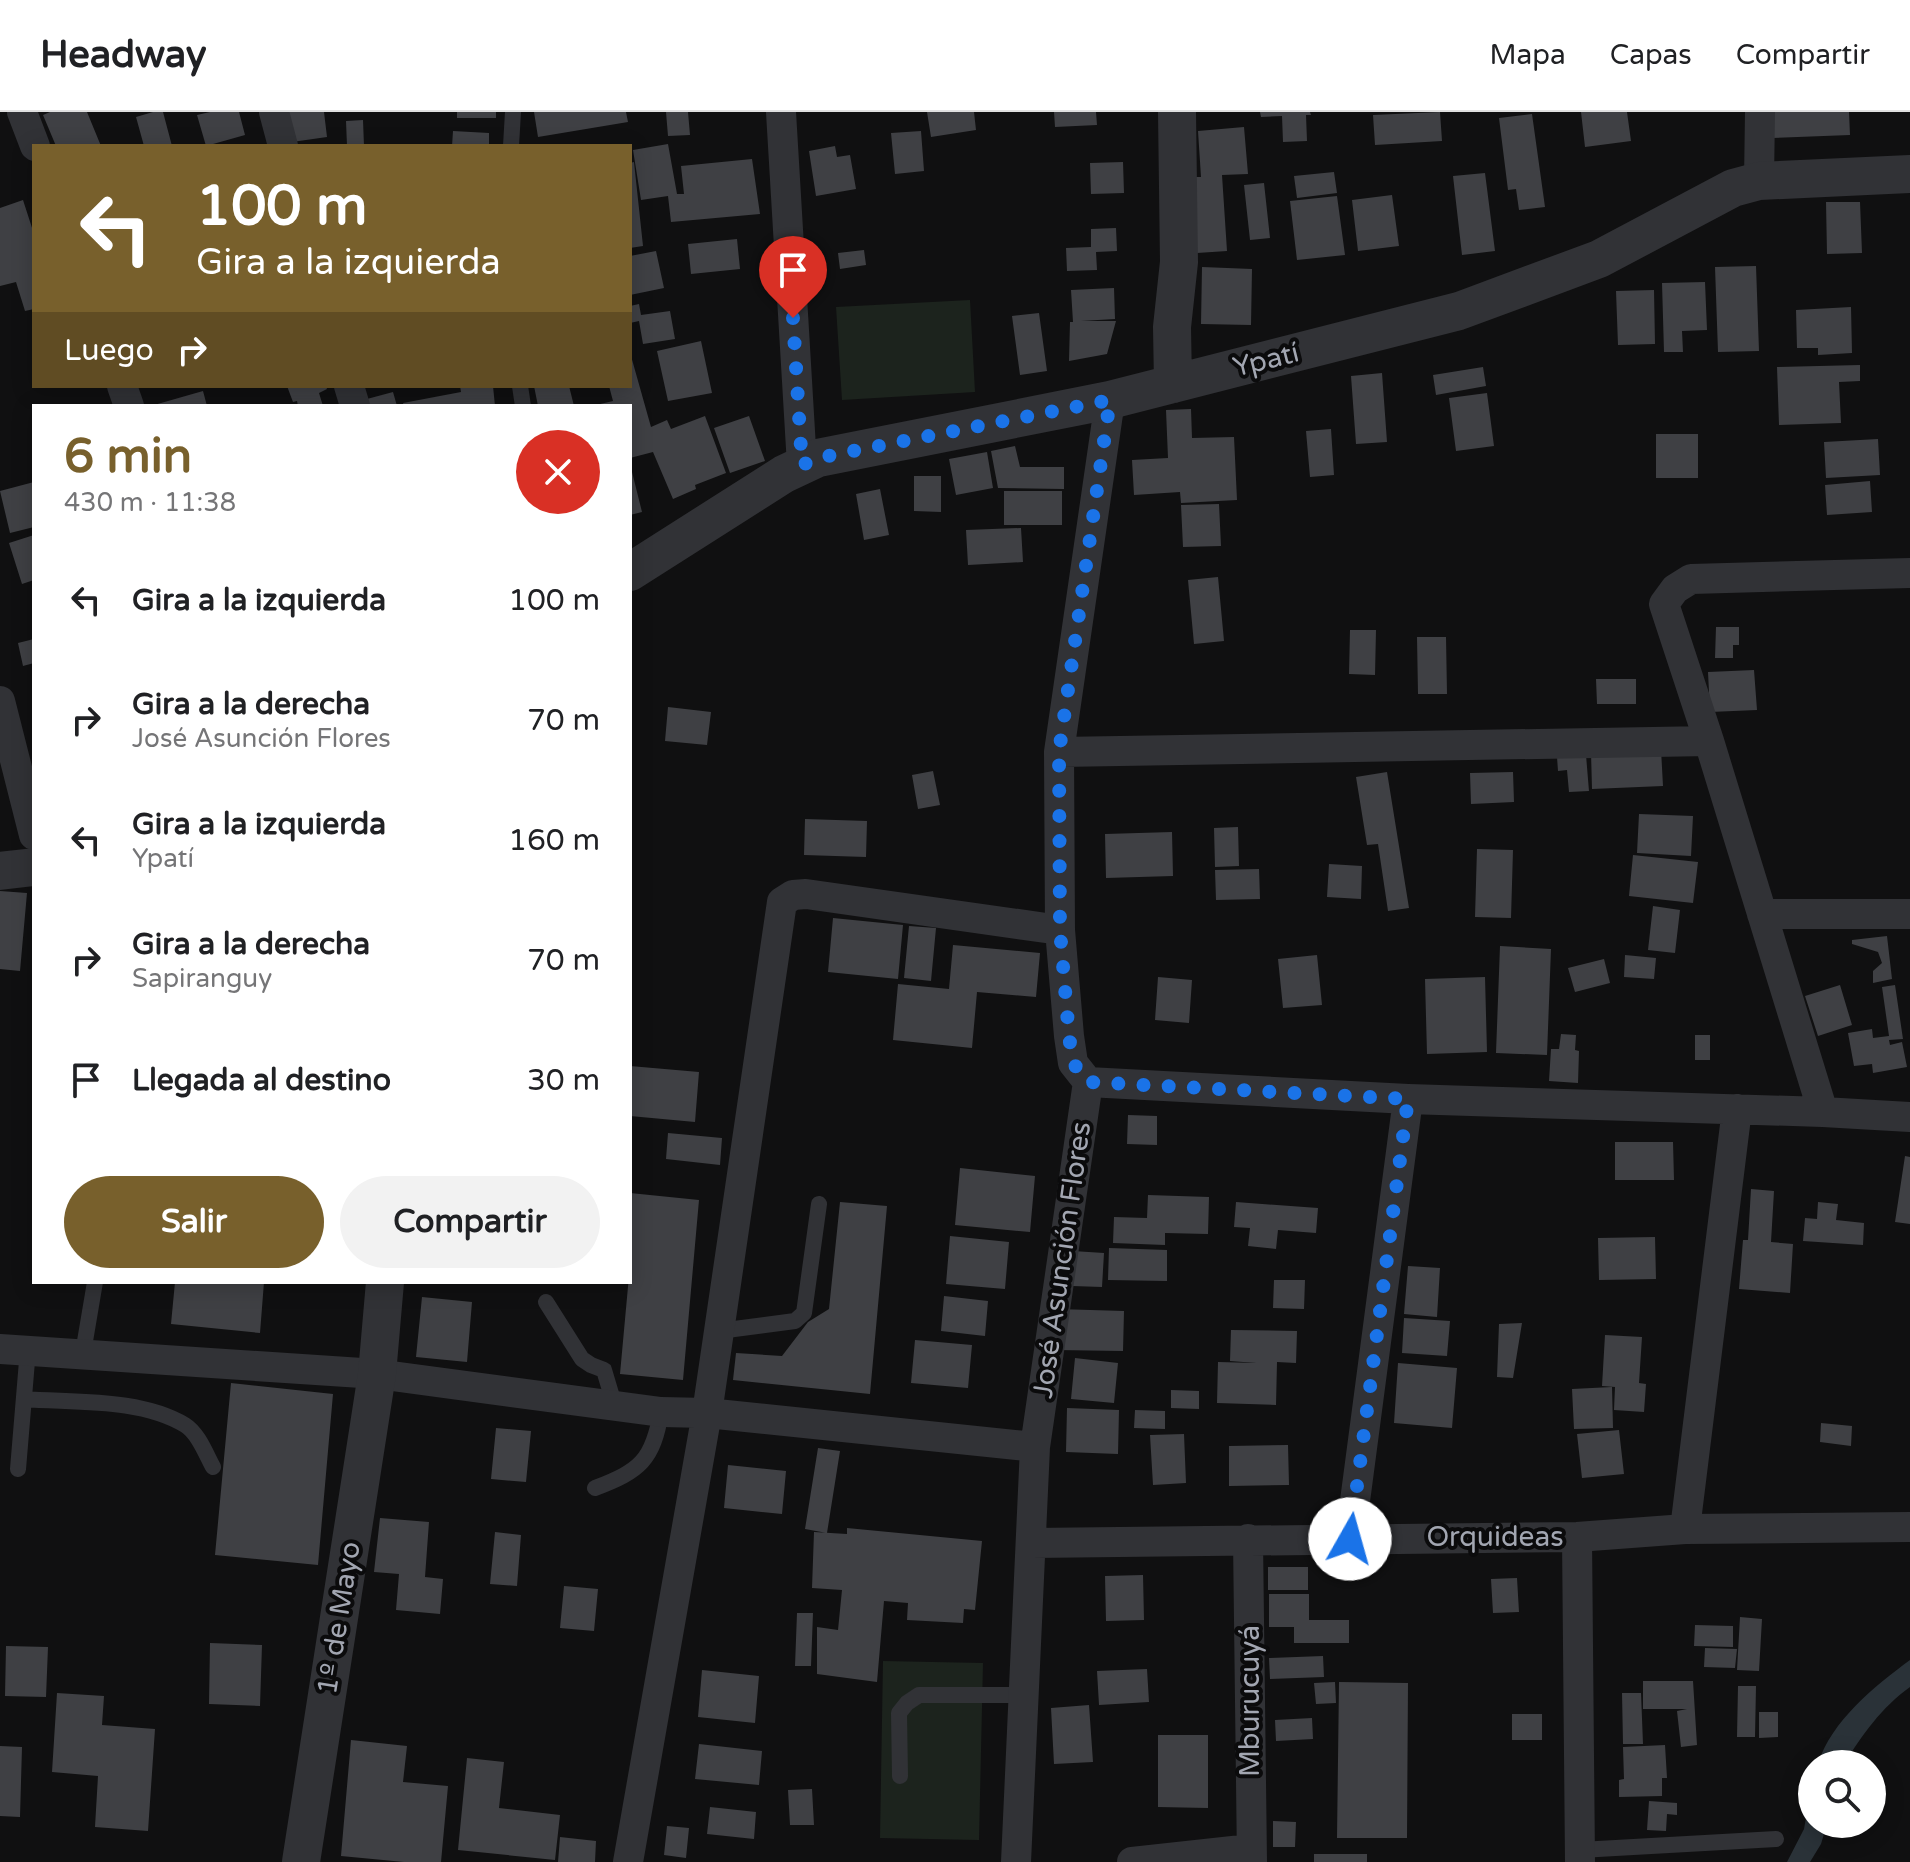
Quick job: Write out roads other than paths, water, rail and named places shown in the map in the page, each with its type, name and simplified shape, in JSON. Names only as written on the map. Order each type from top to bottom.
[{"type":"street","points":[[22,112],[34,144]]},
{"type":"street","points":[[274,112],[281,144]]},
{"type":"street","points":[[781,112],[802,465]]},
{"type":"street","points":[[1172,372],[1179,262],[1177,112]]},
{"type":"street","points":[[1759,181],[1760,112]]},
{"type":"street","name":"Ypatí","points":[[632,571],[818,458],[1108,413],[1172,372],[1459,311],[1599,259],[1733,188],[1759,181],[1910,174]]},
{"type":"street","name":"José Asunción Flores","points":[[1016,1862],[1035,1447],[1088,1082],[1073,1063],[1060,930],[1059,752],[1108,413]]},
{"type":"street","points":[[1823,1112],[1664,604],[1675,589],[1691,579],[1910,573]]},
{"type":"street","points":[[0,701],[32,827]]},
{"type":"street","points":[[1059,752],[1709,741]]},
{"type":"street","points":[[0,871],[32,867]]},
{"type":"street","points":[[628,1862],[707,1413],[782,902],[793,895],[806,894],[1060,930]]},
{"type":"street","points":[[1762,914],[1910,914]]},
{"type":"street","points":[[1088,1082],[1408,1099],[1910,1117]]},
{"type":"street","points":[[1350,1539],[1408,1099]]},
{"type":"street","points":[[1685,1529],[1737,1109]]},
{"type":"street","name":"1º de Mayo","points":[[301,1862],[377,1374],[385,1284]]},
{"type":"street","points":[[14,1349],[377,1374],[615,1407],[707,1413],[1035,1447]]},
{"type":"street","name":"Orquideas","points":[[1032,1543],[1577,1537],[1685,1529],[1910,1527]]},
{"type":"street","points":[[1577,1537],[1580,1856]]},
{"type":"street","name":"Mburucuyá","points":[[1248,1539],[1251,1856]]},
{"type":"street","points":[[1132,1862],[1251,1856]]},
{"type":"lane","points":[[511,144],[513,112]]},
{"type":"lane","points":[[719,1331],[795,1321],[804,1313],[819,1204]]},
{"type":"lane","points":[[83,1353],[95,1284]]},
{"type":"lane","points":[[546,1302],[582,1359],[604,1370],[615,1407]]},
{"type":"lane","points":[[14,1349],[24,1399],[18,1469]]},
{"type":"lane","points":[[24,1399],[126,1407],[163,1416],[188,1426],[213,1467]]},
{"type":"lane","points":[[595,1488],[616,1481],[643,1464],[656,1438],[661,1412]]},
{"type":"lane","points":[[900,1776],[899,1713],[919,1695],[1024,1695]]},
{"type":"lane","points":[[1580,1856],[1776,1839]]}]
